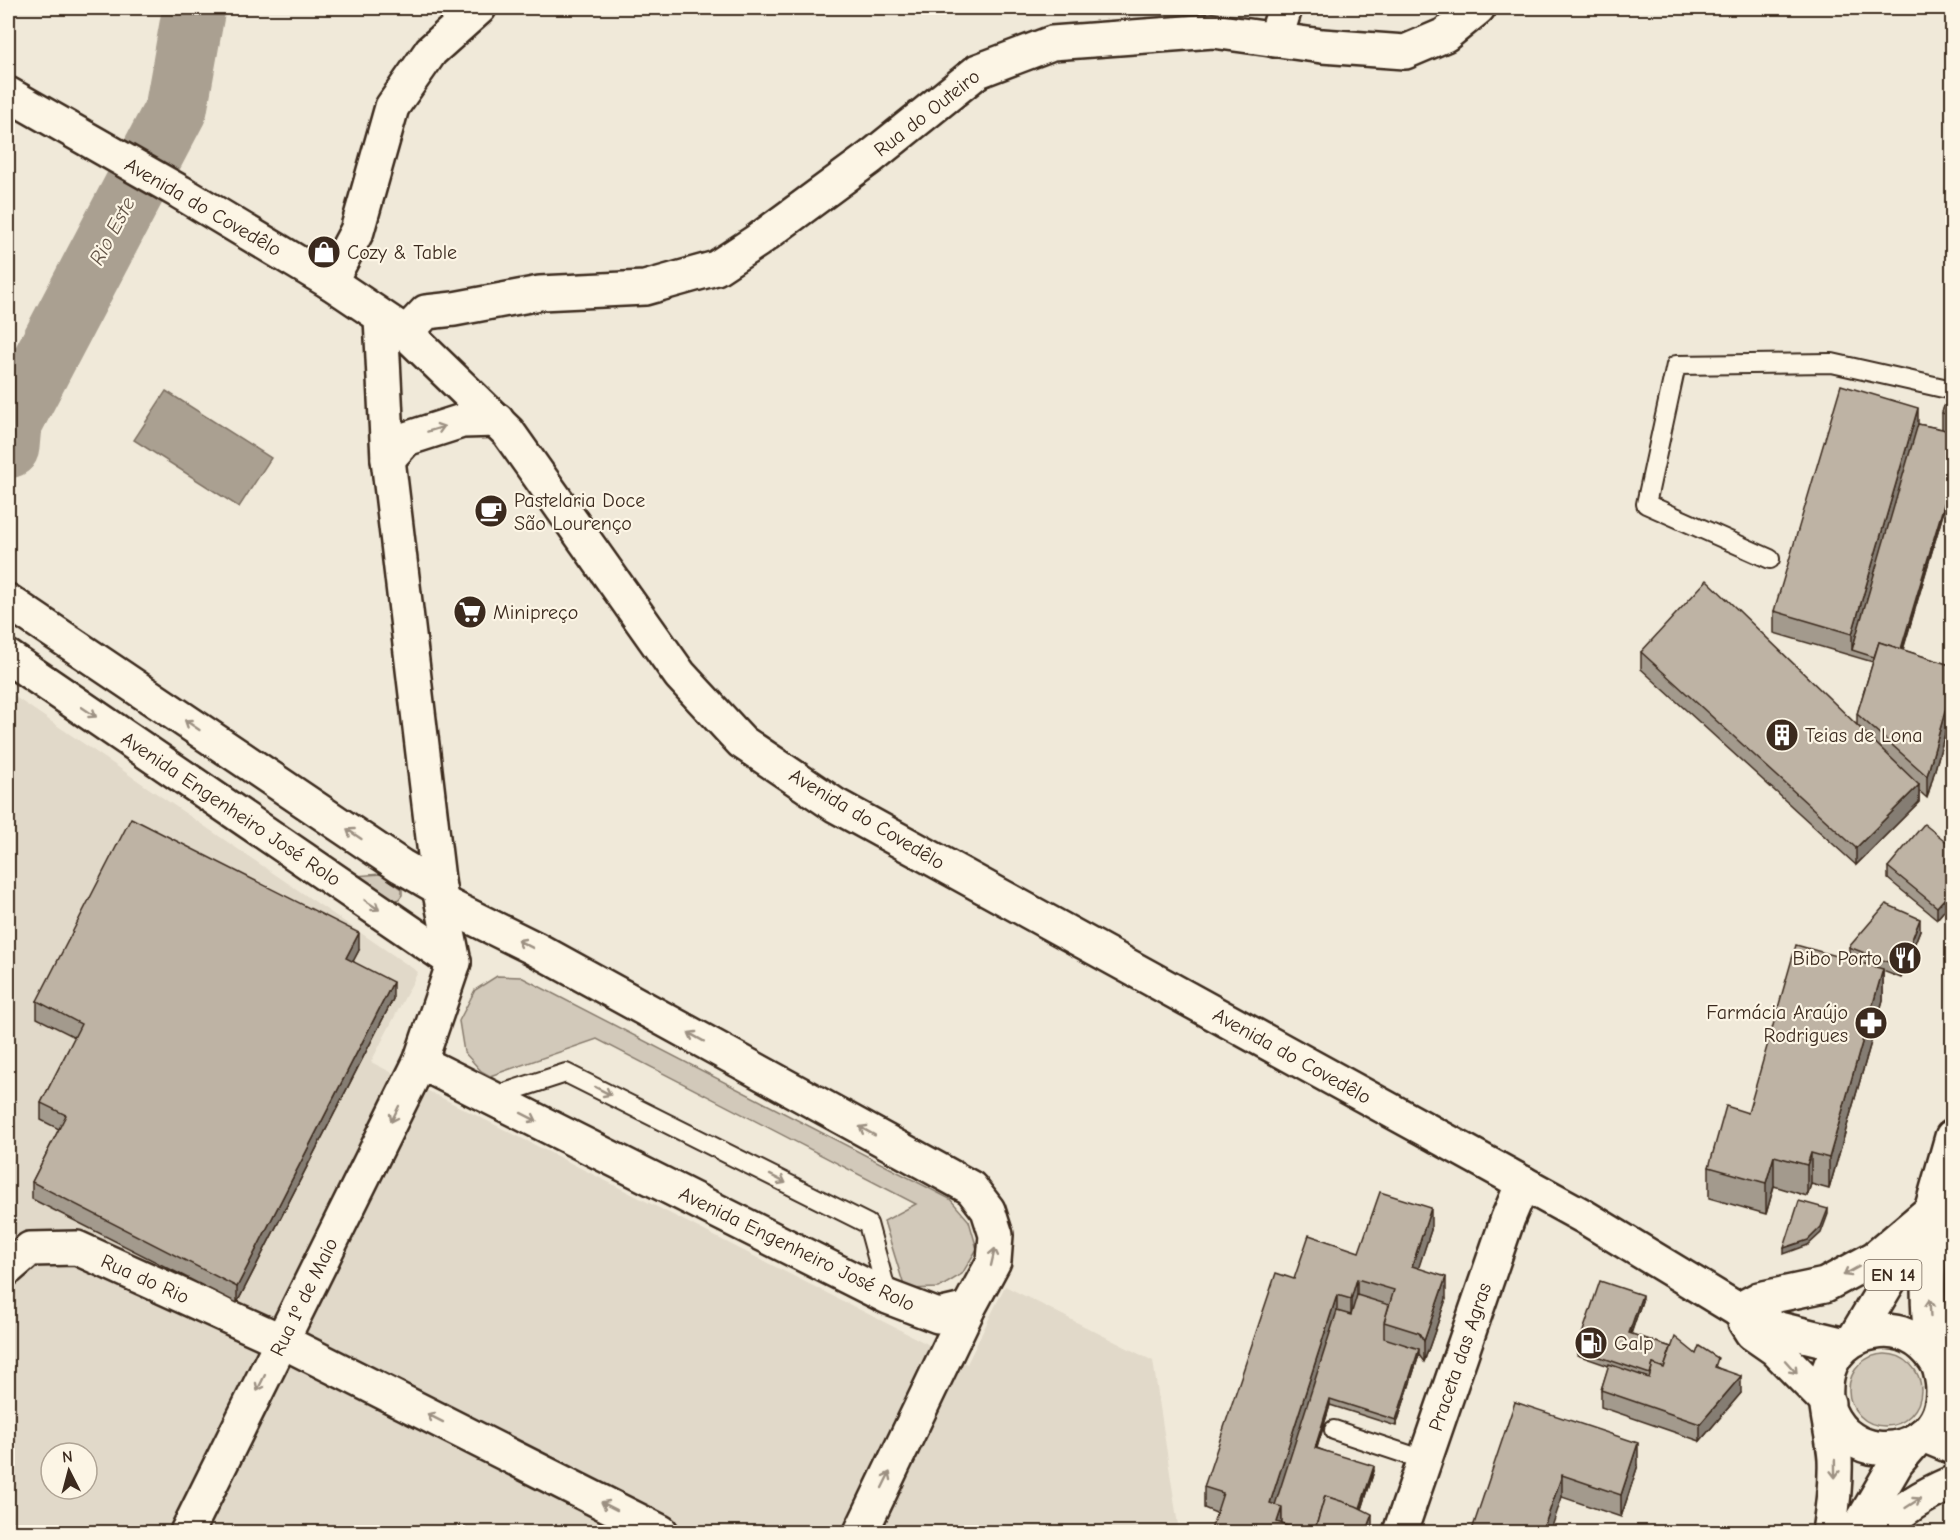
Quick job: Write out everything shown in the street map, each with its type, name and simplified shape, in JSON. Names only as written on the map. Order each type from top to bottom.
[{"type":"street","points":[[330,282],[357,231],[392,107],[430,51],[479,8]]},
{"type":"street","points":[[1275,40],[1285,8]]},
{"type":"street","name":"Rua do Outeiro","points":[[394,325],[426,312],[540,293],[645,288],[716,268],[757,241],[871,157],[978,71],[1052,44],[1213,31],[1322,46],[1405,51],[1445,35],[1478,8]]},
{"type":"street","name":"Avenida do Covedêlo","points":[[8,94],[180,192],[330,282],[394,325],[508,432],[680,675],[742,742],[835,805],[1583,1216],[1738,1310],[1779,1329],[1850,1342]]},
{"type":"street","points":[[394,325],[388,459],[441,895],[454,962],[420,1062]]},
{"type":"street","points":[[388,459],[406,439],[462,421],[497,420]]},
{"type":"street","points":[[8,601],[441,895],[971,1188],[988,1210],[996,1234],[994,1261],[968,1310],[861,1533]]},
{"type":"street","name":"Avenida Engenheiro José Rolo","points":[[8,657],[454,962]]},
{"type":"street","name":"Avenida Engenheiro José Rolo","points":[[420,1062],[888,1297],[938,1316],[968,1310]]},
{"type":"street","name":"Rua 1º de Maio","points":[[187,1533],[420,1062]]},
{"type":"street","name":"EN 14","points":[[1829,1533],[1836,1495],[1834,1457],[1825,1396],[1826,1378],[1832,1361],[1850,1342],[1931,1211],[1953,1137]]},
{"type":"street","name":"Praceta das Agras","points":[[1400,1533],[1508,1218],[1523,1183]]},
{"type":"street","points":[[1931,1211],[1875,1258],[1825,1285],[1759,1299],[1738,1310],[1752,1333],[1775,1349],[1828,1407],[1839,1428],[1852,1440],[1869,1447],[1886,1449],[1931,1441]]},
{"type":"street","name":"EN 14","points":[[1857,1533],[1897,1462],[1931,1441],[1932,1425],[1941,1410],[1945,1375],[1931,1336],[1929,1308],[1931,1211]]},
{"type":"street","name":"Rua do Rio","points":[[8,1268],[30,1249],[77,1248],[282,1341],[661,1533]]},
{"type":"street","points":[[1850,1342],[1874,1331],[1892,1331],[1909,1336],[1924,1345],[1945,1375]]},
{"type":"street","points":[[1880,1533],[1903,1509],[1929,1492],[1953,1483]]},
{"type":"lane","points":[[1770,560],[1646,504],[1676,365],[1832,363],[1953,390]]},
{"type":"lane","points":[[490,1098],[566,1073],[577,1078],[868,1224],[888,1297]]},
{"type":"lane","points":[[1334,1430],[1424,1460]]},
{"type":"shaded area","points":[[166,391],[271,458],[239,507],[134,440]]},
{"type":"shaded area","points":[[8,692],[418,972],[371,1062],[967,1364],[1005,1286],[1153,1361],[1179,1532],[8,1532]]},
{"type":"shaded area","points":[[381,874],[402,889],[399,899],[392,902],[354,876]]},
{"type":"shaded area","points":[[497,976],[521,977],[950,1199],[969,1221],[977,1249],[962,1274],[939,1288],[905,1289],[884,1221],[916,1204],[597,1039],[490,1076],[481,1071],[464,1052],[459,1021],[475,990]]},
{"type":"shaded area","points":[[1885,1354],[1899,1357],[1911,1364],[1918,1376],[1921,1390],[1918,1404],[1911,1416],[1899,1423],[1885,1426],[1871,1423],[1859,1416],[1852,1404],[1849,1390],[1852,1376],[1859,1364],[1871,1357]]},
{"type":"building","points":[[1953,376],[1953,416],[1942,413]]},
{"type":"building","points":[[1841,385],[1918,408],[1852,634],[1774,611]]},
{"type":"building","points":[[1918,424],[1953,433],[1953,474],[1901,649],[1879,642],[1874,657],[1852,650]]},
{"type":"building","name":"Teias de Lona","points":[[1707,580],[1919,785],[1856,848],[1641,652]]},
{"type":"building","points":[[1879,642],[1953,666],[1953,683],[1927,776],[1857,714]]},
{"type":"building","points":[[131,818],[359,933],[346,958],[393,982],[237,1287],[32,1182],[66,1115],[41,1103],[81,1024],[37,1001]]},
{"type":"building","points":[[1924,824],[1953,847],[1953,889],[1937,907],[1888,867]]},
{"type":"building","points":[[1886,904],[1920,919],[1901,967],[1849,947]]},
{"type":"building","points":[[1796,945],[1883,969],[1829,1158],[1811,1153],[1807,1165],[1774,1156],[1766,1183],[1709,1167],[1726,1106],[1748,1113]]},
{"type":"building","points":[[1380,1192],[1431,1208],[1412,1266],[1446,1277],[1424,1341],[1419,1333],[1384,1322],[1394,1290],[1357,1279],[1351,1299],[1337,1295],[1270,1503],[1282,1507],[1277,1522],[1308,1533],[1210,1533],[1223,1493],[1204,1487],[1276,1273],[1294,1279],[1309,1235],[1359,1252]]},
{"type":"building","points":[[1799,1201],[1828,1209],[1821,1227],[1808,1240],[1784,1248]]},
{"type":"building","points":[[1600,1281],[1642,1295],[1629,1333],[1671,1347],[1664,1368],[1653,1364],[1650,1374],[1577,1349]]},
{"type":"building","points":[[1357,1295],[1389,1305],[1384,1322],[1384,1338],[1419,1349],[1396,1420],[1330,1399],[1315,1448],[1374,1466],[1360,1508],[1325,1496],[1314,1533],[1308,1533],[1282,1524],[1282,1507],[1275,1505],[1337,1311],[1351,1315]]},
{"type":"building","points":[[1675,1337],[1696,1354],[1699,1346],[1718,1358],[1715,1367],[1741,1376],[1700,1424],[1601,1390],[1609,1364],[1649,1378],[1653,1364],[1664,1368]]},
{"type":"building","points":[[1515,1402],[1638,1443],[1621,1495],[1562,1475],[1542,1533],[1471,1533]]},
{"type":"building","points":[[1325,1496],[1372,1514],[1365,1533],[1314,1533]]},
{"type":"waterway","name":"Rio Este","points":[[8,447],[10,425],[176,109],[194,8]]},
{"type":"place","name":"Cozy & Table","points":[[324,252]]},
{"type":"place","name":"Pastelaria Doce São Lourenço","points":[[491,511]]},
{"type":"place","name":"Minipreço","points":[[470,612]]},
{"type":"place","name":"Teias de Lona","points":[[1782,735]]},
{"type":"place","name":"Bibo Porto","points":[[1905,958]]},
{"type":"place","name":"Farmácia Araújo Rodrigues","points":[[1871,1023]]},
{"type":"place","name":"Galp","points":[[1591,1343]]}]
